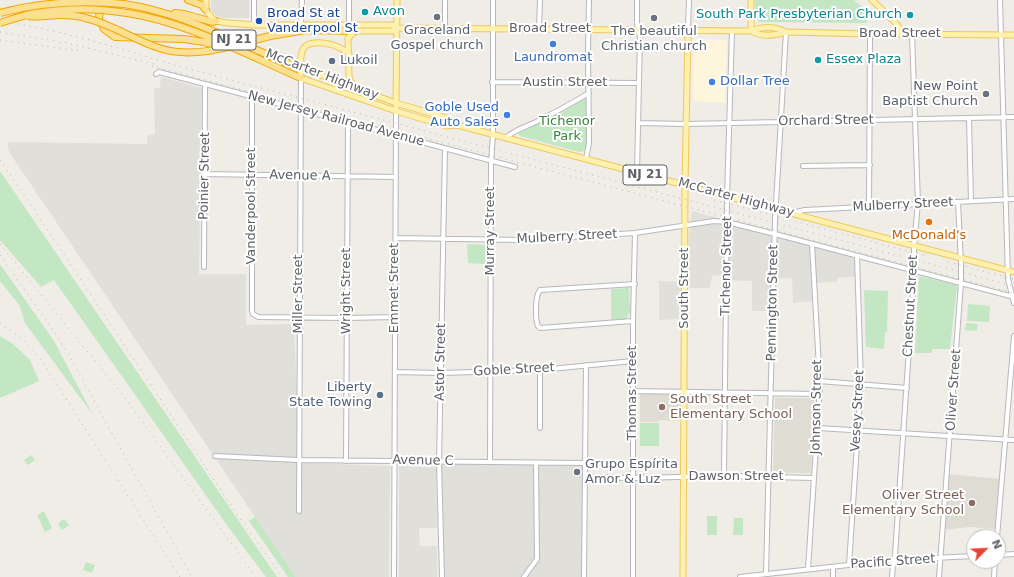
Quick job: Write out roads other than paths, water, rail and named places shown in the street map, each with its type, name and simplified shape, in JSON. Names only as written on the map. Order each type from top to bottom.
[{"type":"highway","points":[[104,0],[100,7],[99,14],[101,25],[108,33],[115,37],[184,39],[211,44],[222,44]]},
{"type":"highway","points":[[188,0],[202,5],[206,10]]},
{"type":"highway","name":"McCarter Highway","points":[[0,12],[20,7],[56,2],[94,1],[124,4],[166,13],[190,21],[301,68]]},
{"type":"highway","name":"McCarter Highway","points":[[0,23],[35,13],[64,10],[94,10],[127,13],[165,21],[301,78]]},
{"type":"highway","points":[[166,13],[184,14],[213,22],[216,21]]},
{"type":"highway","points":[[28,16],[36,17],[60,15],[86,18],[113,28],[159,49],[181,52],[205,52],[270,36],[305,30],[355,31]]},
{"type":"main road","points":[[206,0],[206,10],[208,14],[216,21]]},
{"type":"main road","name":"Emmet Street","points":[[396,111],[397,0]]},
{"type":"main road","points":[[751,0],[751,31]]},
{"type":"main road","points":[[872,0],[896,23],[902,34]]},
{"type":"main road","name":"Broad Street","points":[[216,21],[254,25],[392,25],[397,28]]},
{"type":"main road","name":"Broad Street","points":[[355,31],[392,31],[397,28],[492,28],[751,31],[758,35],[777,35],[786,32],[1014,35]]},
{"type":"main road","name":"South Street","points":[[683,577],[686,226],[685,185],[688,30]]},
{"type":"main road","points":[[355,31],[348,38],[348,54],[349,76],[356,89]]},
{"type":"main road","points":[[301,78],[302,50],[306,45],[314,42],[334,45],[342,48],[348,54]]},
{"type":"main road","name":"McCarter Highway","points":[[301,68],[396,103],[447,118],[457,125]]},
{"type":"main road","name":"McCarter Highway","points":[[301,78],[396,111],[446,126],[457,125],[493,134],[1011,271]]},
{"type":"street","points":[[254,0],[254,25]]},
{"type":"street","points":[[301,25],[302,0]]},
{"type":"street","points":[[349,0],[349,25]]},
{"type":"street","points":[[445,0],[445,28]]},
{"type":"street","name":"Murray Street","points":[[490,462],[493,0]]},
{"type":"street","points":[[540,0],[540,29]]},
{"type":"street","points":[[586,159],[589,143],[589,0]]},
{"type":"street","points":[[637,0],[638,30],[640,37],[637,172]]},
{"type":"street","name":"South Street","points":[[688,30],[689,0]]},
{"type":"street","points":[[1000,0],[1006,199],[1011,271],[1008,279],[1014,303]]},
{"type":"street","name":"Tichenor Street","points":[[724,476],[727,197],[732,31]]},
{"type":"street","name":"Pennington Street","points":[[766,574],[772,394],[775,234],[786,32]]},
{"type":"street","points":[[870,34],[870,207]]},
{"type":"street","name":"Chestnut Street","points":[[892,577],[904,433],[914,275],[914,245],[918,204],[912,34]]},
{"type":"street","name":"New Jersey Railroad Avenue","points":[[156,74],[159,72],[252,96],[515,167]]},
{"type":"street","name":"Miller Street","points":[[299,511],[298,460],[301,78]]},
{"type":"street","name":"Austin Street","points":[[492,82],[638,83]]},
{"type":"street","name":"Poinier Street","points":[[204,267],[205,84]]},
{"type":"street","points":[[506,138],[512,132],[519,131],[589,93]]},
{"type":"street","name":"Vanderpool Street","points":[[252,96],[252,311],[254,315],[258,317],[300,318]]},
{"type":"street","name":"Emmet Street","points":[[394,577],[396,111]]},
{"type":"street","name":"Orchard Street","points":[[638,123],[686,124],[1014,117]]},
{"type":"street","points":[[968,118],[971,201]]},
{"type":"street","name":"Wright Street","points":[[346,461],[348,122]]},
{"type":"street","name":"Astor Street","points":[[442,577],[439,462],[445,148]]},
{"type":"street","points":[[803,166],[870,165]]},
{"type":"street","name":"Avenue A","points":[[205,174],[396,177]]},
{"type":"street","name":"Mulberry Street","points":[[791,213],[804,210],[1014,199]]},
{"type":"street","name":"Oliver Street","points":[[939,577],[961,283],[958,202]]},
{"type":"street","name":"Mulberry Street","points":[[396,238],[491,240],[538,239],[635,233],[686,226],[714,220],[727,222]]},
{"type":"street","points":[[727,222],[1013,297]]},
{"type":"street","name":"Thomas Street","points":[[633,577],[633,321],[635,233]]},
{"type":"street","name":"Johnson Street","points":[[808,570],[819,394],[812,244]]},
{"type":"street","name":"Vesey Street","points":[[849,565],[861,384],[857,256]]},
{"type":"street","points":[[633,321],[540,328],[536,321],[537,294],[540,290],[635,284]]},
{"type":"street","points":[[300,318],[395,317]]},
{"type":"street","points":[[998,529],[1014,336]]},
{"type":"street","name":"Goble Street","points":[[395,372],[441,373],[540,370],[633,361]]},
{"type":"street","points":[[584,577],[586,365]]},
{"type":"street","points":[[540,370],[540,428]]},
{"type":"street","points":[[819,381],[907,388]]},
{"type":"street","points":[[633,391],[819,394]]},
{"type":"street","points":[[818,428],[1014,440]]},
{"type":"street","name":"Avenue C","points":[[215,456],[261,459],[346,461],[394,460],[439,462],[585,463]]},
{"type":"street","points":[[524,577],[537,559],[536,463]]},
{"type":"street","name":"Dawson Street","points":[[585,477],[633,478],[724,476],[814,478]]},
{"type":"street","name":"Pacific Street","points":[[740,577],[766,574],[782,575],[808,570],[894,560],[966,556]]},
{"type":"street","points":[[833,567],[833,577]]},
{"type":"railway","points":[[0,21],[46,29],[90,40],[178,66],[1014,286]]},
{"type":"railway","points":[[0,32],[67,43],[158,65]]},
{"type":"railway","points":[[0,40],[81,51]]},
{"type":"railway","points":[[152,66],[1014,293]]},
{"type":"railway","points":[[0,160],[234,510],[282,577]]},
{"type":"railway","points":[[714,200],[927,256]]},
{"type":"railway","points":[[0,244],[122,394],[256,577]]},
{"type":"railway","points":[[0,255],[67,352],[192,577]]},
{"type":"railway","points":[[948,262],[1014,279]]},
{"type":"railway","points":[[0,323],[21,338],[40,358],[180,577]]},
{"type":"place","name":"Avon","points":[[365,12]]},
{"type":"place","name":"South Park Presbyterian Church","points":[[910,15]]},
{"type":"place","name":"Graceland Gospel church","points":[[437,17]]},
{"type":"place","name":"The beautiful Christian church","points":[[654,18]]},
{"type":"place","name":"Broad St at Vanderpool St","points":[[259,21]]},
{"type":"place","name":"Laundromat","points":[[553,44]]},
{"type":"place","name":"Essex Plaza","points":[[818,60]]},
{"type":"place","name":"Lukoil","points":[[332,61]]},
{"type":"place","name":"Dollar Tree","points":[[712,82]]},
{"type":"place","name":"New Point Baptist Church","points":[[986,94]]},
{"type":"place","name":"Goble Used Auto Sales","points":[[507,115]]},
{"type":"place","name":"McDonald's","points":[[929,222]]},
{"type":"place","name":"Liberty State Towing","points":[[380,395]]},
{"type":"place","name":"South Street Elementary School","points":[[662,407]]},
{"type":"place","name":"Grupo Espírita Amor & Luz","points":[[577,472]]},
{"type":"place","name":"Oliver Street Elementary School","points":[[972,503]]},
{"type":"park label","name":"Tichenor Park","points":[[567,130]]}]
